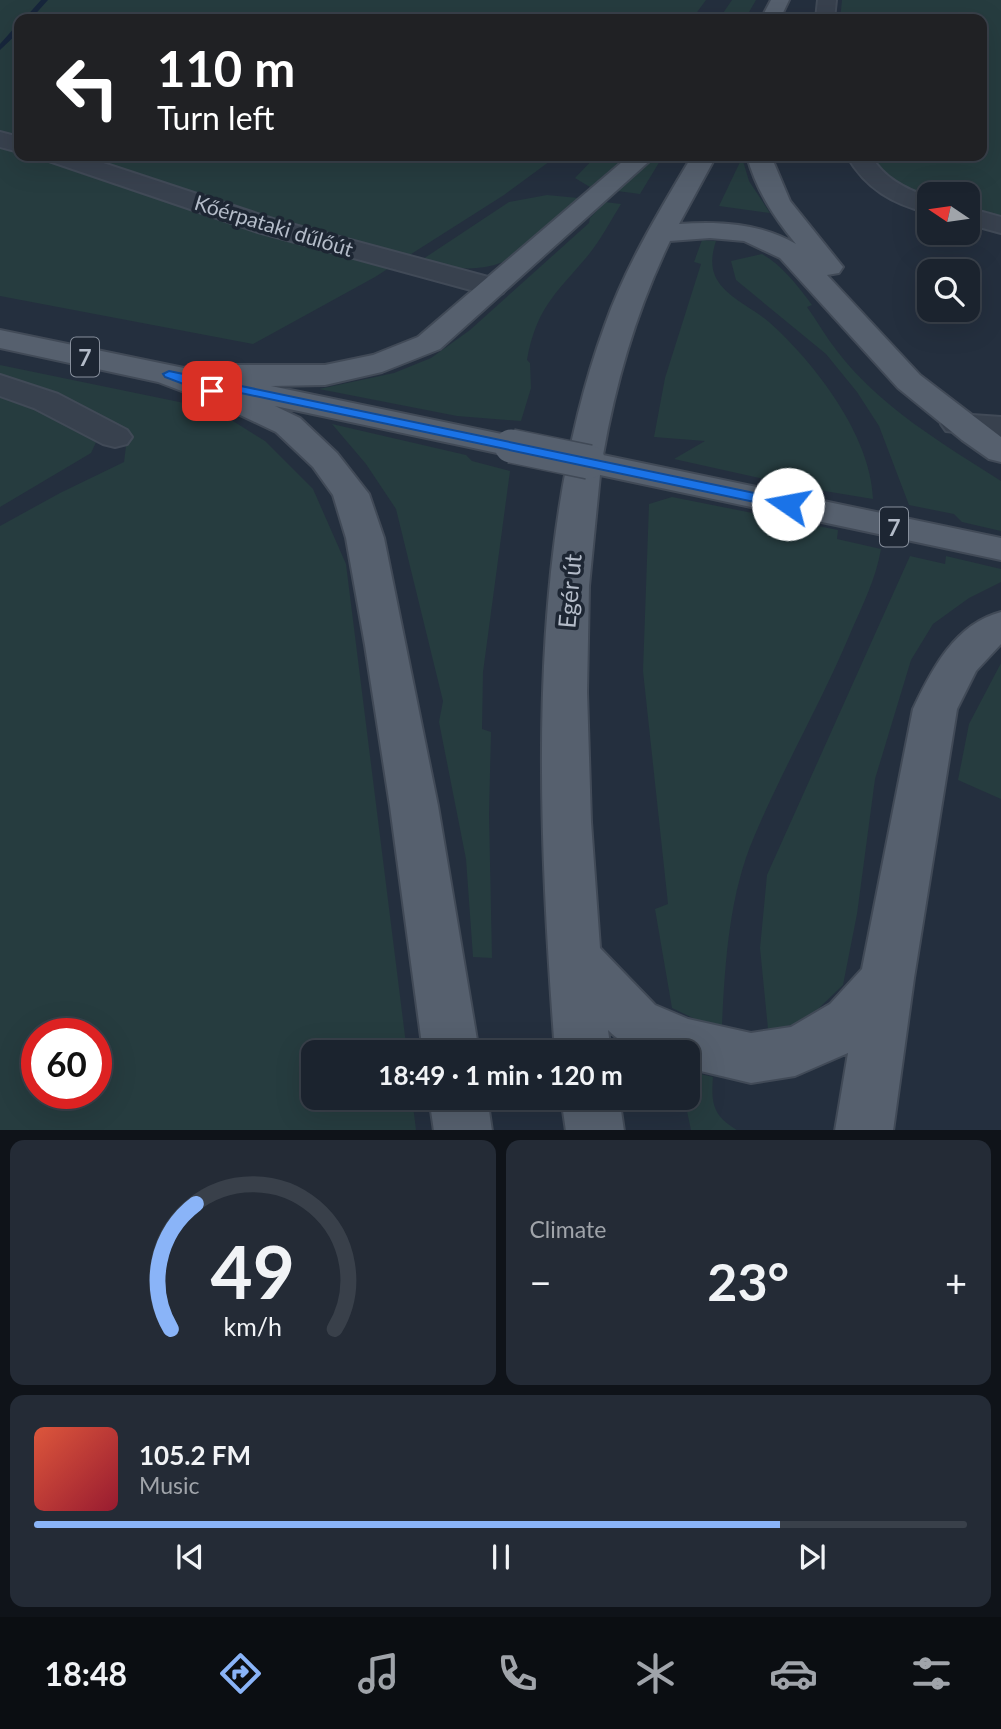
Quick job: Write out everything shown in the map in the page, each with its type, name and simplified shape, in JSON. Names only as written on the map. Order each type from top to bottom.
[{"type":"main road","points":[[169,374],[256,377],[325,374],[382,363],[429,343],[637,161]]},
{"type":"main road","name":"Egér út","points":[[582,1040],[574,955],[565,641],[578,499],[605,370],[620,323],[661,234],[701,161]]},
{"type":"main road","points":[[762,161],[773,192],[788,216],[833,271],[854,319]]},
{"type":"main road","points":[[661,234],[712,229],[765,240],[790,252],[854,319],[895,369],[958,424],[1001,452]]},
{"type":"main road","name":"7","points":[[0,339],[1001,549]]},
{"type":"main road","points":[[169,374],[288,425],[325,460],[351,494],[365,538],[386,645],[449,1040]]},
{"type":"main road","points":[[864,1130],[887,978],[935,709],[950,676],[992,629],[1001,625]]},
{"type":"main road","points":[[574,955],[636,1022],[683,1042],[727,1055],[751,1058],[795,1051],[825,1038],[849,1021],[887,978]]},
{"type":"main road","points":[[460,1110],[463,1130]]},
{"type":"main road","points":[[592,1110],[596,1130]]},
{"type":"street","name":"Kőérpataki dűlőút","points":[[75,161],[234,215],[403,264],[493,286]]},
{"type":"street","points":[[862,161],[870,175],[886,189],[917,201]]},
{"type":"street","points":[[980,219],[1001,225]]},
{"type":"street","points":[[0,385],[47,401],[115,437]]},
{"type":"street","points":[[958,424],[1001,428]]},
{"type":"green space","points":[[0,0],[706,0],[696,14],[14,14],[14,161],[550,161],[504,195],[375,277],[253,344],[0,296]]},
{"type":"green space","points":[[732,0],[756,0],[748,14],[722,14]]},
{"type":"green space","points":[[842,0],[1001,0],[1001,218],[980,212],[980,182],[917,182],[917,192],[890,180],[877,161],[987,161],[987,14],[841,14]]},
{"type":"green space","points":[[591,161],[621,161],[590,187],[575,178]]},
{"type":"green space","points":[[651,161],[660,161],[640,194],[617,191]]},
{"type":"green space","points":[[743,161],[749,181],[770,213],[719,206],[740,162]]},
{"type":"green space","points":[[547,195],[578,198],[503,262],[462,268],[420,261],[509,202]]},
{"type":"green space","points":[[605,202],[621,204],[595,246],[548,304],[536,328],[527,360],[530,363],[531,388],[521,421],[457,416],[319,389],[394,373],[431,358],[470,330],[589,223],[590,218]]},
{"type":"green space","points":[[702,240],[716,241],[712,264],[721,285],[733,297],[769,322],[822,379],[851,426],[862,451],[870,475],[873,499],[800,487],[674,459],[705,441],[654,437],[665,378],[701,264],[694,262]]},
{"type":"green space","points":[[762,254],[777,264],[796,284],[812,305],[807,307],[833,346],[873,390],[913,423],[1001,481],[1001,531],[962,522],[954,514],[909,505],[879,426],[857,392],[826,354],[736,280],[731,261]]},
{"type":"green space","points":[[0,365],[189,404],[233,421],[265,441],[313,489],[346,564],[406,1040],[301,1040],[301,1110],[414,1110],[416,1130],[0,1130],[0,526],[124,462],[127,438],[0,380]]},
{"type":"green space","points":[[0,389],[98,438],[91,453],[0,507]]},
{"type":"green space","points":[[332,424],[466,455],[472,461],[510,471],[483,672],[482,729],[491,732],[489,814],[492,958],[473,957],[466,859],[439,722],[443,701],[396,509],[366,464]]},
{"type":"green space","points":[[672,497],[838,530],[837,539],[881,549],[864,603],[765,811],[746,859],[730,930],[722,1025],[695,1019],[672,1008],[655,909],[668,904],[643,671],[649,504]]},
{"type":"green space","points":[[910,556],[945,564],[946,556],[1001,569],[1001,582],[969,598],[933,624],[911,660],[875,779],[857,914],[843,985],[818,1009],[792,1025],[768,1029],[760,948],[767,875]]},
{"type":"green space","points":[[1001,663],[1001,799],[958,780],[969,724]]},
{"type":"green space","points":[[700,1074],[713,1077],[715,1108],[723,1120],[737,1130],[691,1130],[687,1110],[700,1110]]},
{"type":"waterway","points":[[32,14],[45,0]]},
{"type":"waterway","points":[[0,48],[14,33]]},
{"type":"route","points":[[212,391],[169,374],[788,504]]}]
